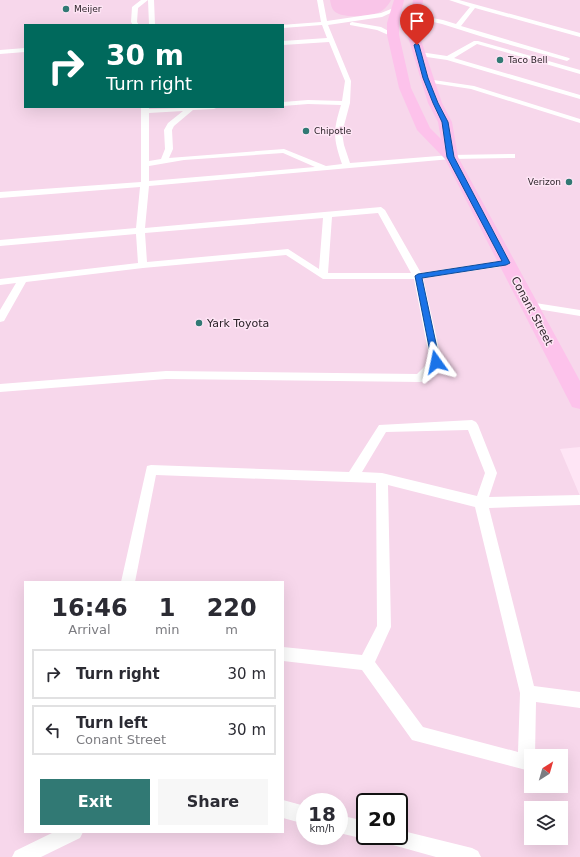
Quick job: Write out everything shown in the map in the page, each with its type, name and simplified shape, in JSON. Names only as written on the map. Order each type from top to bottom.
[{"type":"main road","name":"Conant Street","points":[[418,0],[414,37],[427,81],[445,122],[450,157]]},
{"type":"main road","name":"Conant Street","points":[[397,5],[393,39],[405,88],[424,130],[450,157],[580,401]]},
{"type":"lane","points":[[135,24],[134,22],[135,7],[145,0]]},
{"type":"lane","points":[[151,0],[152,24]]},
{"type":"lane","points":[[320,0],[324,23],[348,81],[349,91],[338,131],[339,142],[347,166]]},
{"type":"lane","points":[[452,0],[580,35]]},
{"type":"lane","points":[[284,26],[341,22],[382,15],[397,5]]},
{"type":"lane","points":[[458,26],[474,6]]},
{"type":"lane","points":[[415,17],[458,26],[567,59]]},
{"type":"lane","points":[[341,22],[379,28],[393,39]]},
{"type":"lane","points":[[284,43],[331,40]]},
{"type":"lane","points":[[448,58],[476,42],[481,43],[485,47],[580,74]]},
{"type":"lane","points":[[0,52],[24,50]]},
{"type":"lane","points":[[420,54],[448,58],[580,97]]},
{"type":"lane","points":[[427,81],[472,88],[580,121]]},
{"type":"lane","points":[[284,104],[308,102],[346,104]]},
{"type":"lane","points":[[143,265],[140,232],[145,184],[145,109],[191,108]]},
{"type":"lane","points":[[164,161],[169,149],[168,130],[170,125],[191,108]]},
{"type":"lane","points":[[144,164],[184,158],[284,151],[325,168]]},
{"type":"lane","points":[[0,195],[145,184],[450,157],[512,156]]},
{"type":"lane","points":[[0,243],[381,210],[418,276],[436,362],[420,378],[166,375],[0,388]]},
{"type":"lane","points":[[323,276],[328,215]]},
{"type":"lane","points":[[0,282],[143,265],[288,252],[323,276],[418,276],[506,263]]},
{"type":"lane","points":[[0,319],[23,279]]},
{"type":"lane","points":[[529,305],[580,313]]},
{"type":"lane","points":[[284,654],[366,662],[418,734],[526,762],[528,693],[481,503],[491,473],[472,425],[383,428],[352,477]]},
{"type":"lane","points":[[128,581],[151,470],[382,478],[481,503],[580,500]]},
{"type":"lane","points":[[366,662],[384,627],[382,478]]},
{"type":"lane","points":[[528,693],[580,700]]},
{"type":"lane","points":[[284,810],[296,813]]},
{"type":"lane","points":[[21,857],[72,833]]},
{"type":"lane","points":[[408,841],[472,857]]},
{"type":"shaded area","points":[[0,0],[580,0],[580,447],[560,449],[580,496],[580,857],[0,857]]},
{"type":"shaded area","points":[[330,0],[391,0],[382,11],[378,13],[346,16],[334,11]]},
{"type":"place","name":"Meijer","points":[[66,9]]},
{"type":"place","name":"Taco Bell","points":[[500,60]]},
{"type":"place","name":"Chipotle","points":[[306,131]]},
{"type":"place","name":"Verizon","points":[[569,182]]},
{"type":"place","name":"Yark Toyota","points":[[199,323]]},
{"type":"route","points":[[417,45],[435,103],[445,122],[450,157],[506,263],[418,276],[436,362]]}]
